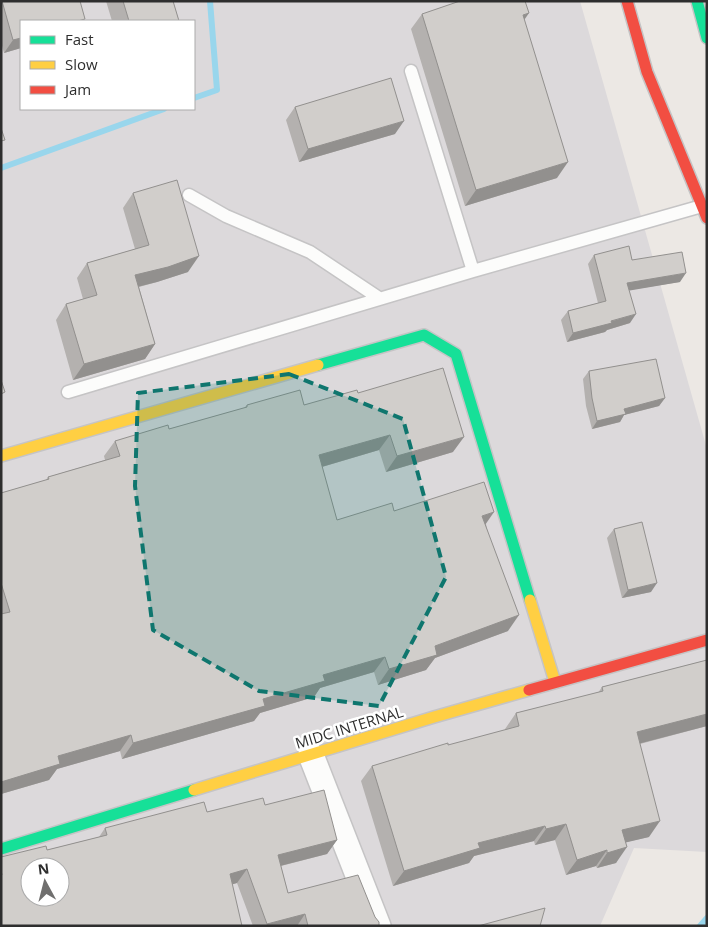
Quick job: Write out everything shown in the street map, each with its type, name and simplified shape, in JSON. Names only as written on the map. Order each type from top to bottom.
[{"type":"street","points":[[627,1],[647,72],[704,212]]},
{"type":"street","points":[[697,1],[707,38]]},
{"type":"street","points":[[1,456],[424,335],[456,354],[555,682]]},
{"type":"street","name":"MIDC INTERNAL","points":[[1,849],[555,682],[707,640]]},
{"type":"street","points":[[311,755],[378,926]]},
{"type":"lane","points":[[411,71],[472,271]]},
{"type":"lane","points":[[189,195],[226,216],[310,252],[379,298]]},
{"type":"lane","points":[[68,392],[472,271],[704,212]]},
{"type":"highlighted area","points":[[289,374],[403,419],[446,577],[379,706],[259,691],[153,630],[135,486],[138,393]]},
{"type":"shaded area","points":[[1,1],[580,1],[707,449],[707,852],[634,848],[600,926],[1,926]]},
{"type":"building","points":[[2,1],[80,1],[85,19],[20,20],[20,38],[13,40]]},
{"type":"building","points":[[123,1],[173,1],[179,20],[129,20]]},
{"type":"building","points":[[460,1],[525,1],[529,13],[523,15],[568,162],[476,190],[422,14]]},
{"type":"building","points":[[391,78],[404,121],[308,149],[295,107]]},
{"type":"building","points":[[1,128],[5,140],[1,141]]},
{"type":"building","points":[[177,180],[199,256],[168,267],[135,275],[155,344],[84,364],[66,304],[97,295],[87,263],[149,245],[133,193]]},
{"type":"building","points":[[629,246],[632,260],[682,252],[686,273],[627,283],[636,314],[611,321],[612,323],[573,333],[568,311],[606,301],[594,255]]},
{"type":"building","points":[[656,359],[665,398],[624,409],[626,414],[597,421],[589,371]]},
{"type":"building","points":[[443,368],[464,437],[397,456],[390,435],[319,455],[337,520],[392,503],[394,511],[484,482],[494,512],[482,516],[519,615],[435,646],[437,655],[389,669],[385,657],[323,675],[325,681],[263,699],[265,706],[133,743],[131,735],[58,756],[60,764],[1,782],[1,614],[10,612],[1,583],[1,493],[120,456],[115,441],[168,425],[169,429],[300,390],[304,405],[357,390],[358,393]]},
{"type":"building","points":[[1,380],[5,392],[1,394]]},
{"type":"building","points":[[642,522],[657,583],[628,590],[614,529]]},
{"type":"building","points":[[707,660],[707,714],[637,732],[660,821],[622,830],[627,847],[607,853],[607,850],[577,860],[566,824],[546,829],[545,826],[478,843],[480,848],[404,871],[372,766],[448,743],[448,745],[519,726],[516,713],[603,691],[602,687]]},
{"type":"building","points":[[324,790],[337,840],[278,855],[288,893],[358,875],[375,917],[379,922],[379,926],[308,926],[305,914],[267,924],[247,869],[230,874],[242,926],[1,926],[1,857],[46,846],[47,850],[107,835],[105,828],[204,802],[207,812],[263,798],[265,805]]},
{"type":"building","points":[[545,908],[540,926],[478,926]]},
{"type":"waterway","points":[[195,98],[217,90],[210,1]]},
{"type":"waterway","points":[[1,168],[161,110]]},
{"type":"waterway","points":[[700,926],[707,918]]},
{"type":"traffic: fast","points":[[697,1],[707,38]]},
{"type":"traffic: fast","points":[[318,365],[424,335],[456,354],[530,600]]},
{"type":"traffic: fast","points":[[1,849],[194,790]]},
{"type":"traffic: slow","points":[[1,456],[318,365]]},
{"type":"traffic: slow","points":[[530,600],[555,682]]},
{"type":"traffic: slow","points":[[194,790],[529,690]]},
{"type":"traffic: jam","points":[[627,1],[647,72],[707,218]]},
{"type":"traffic: jam","points":[[529,690],[707,640]]}]
